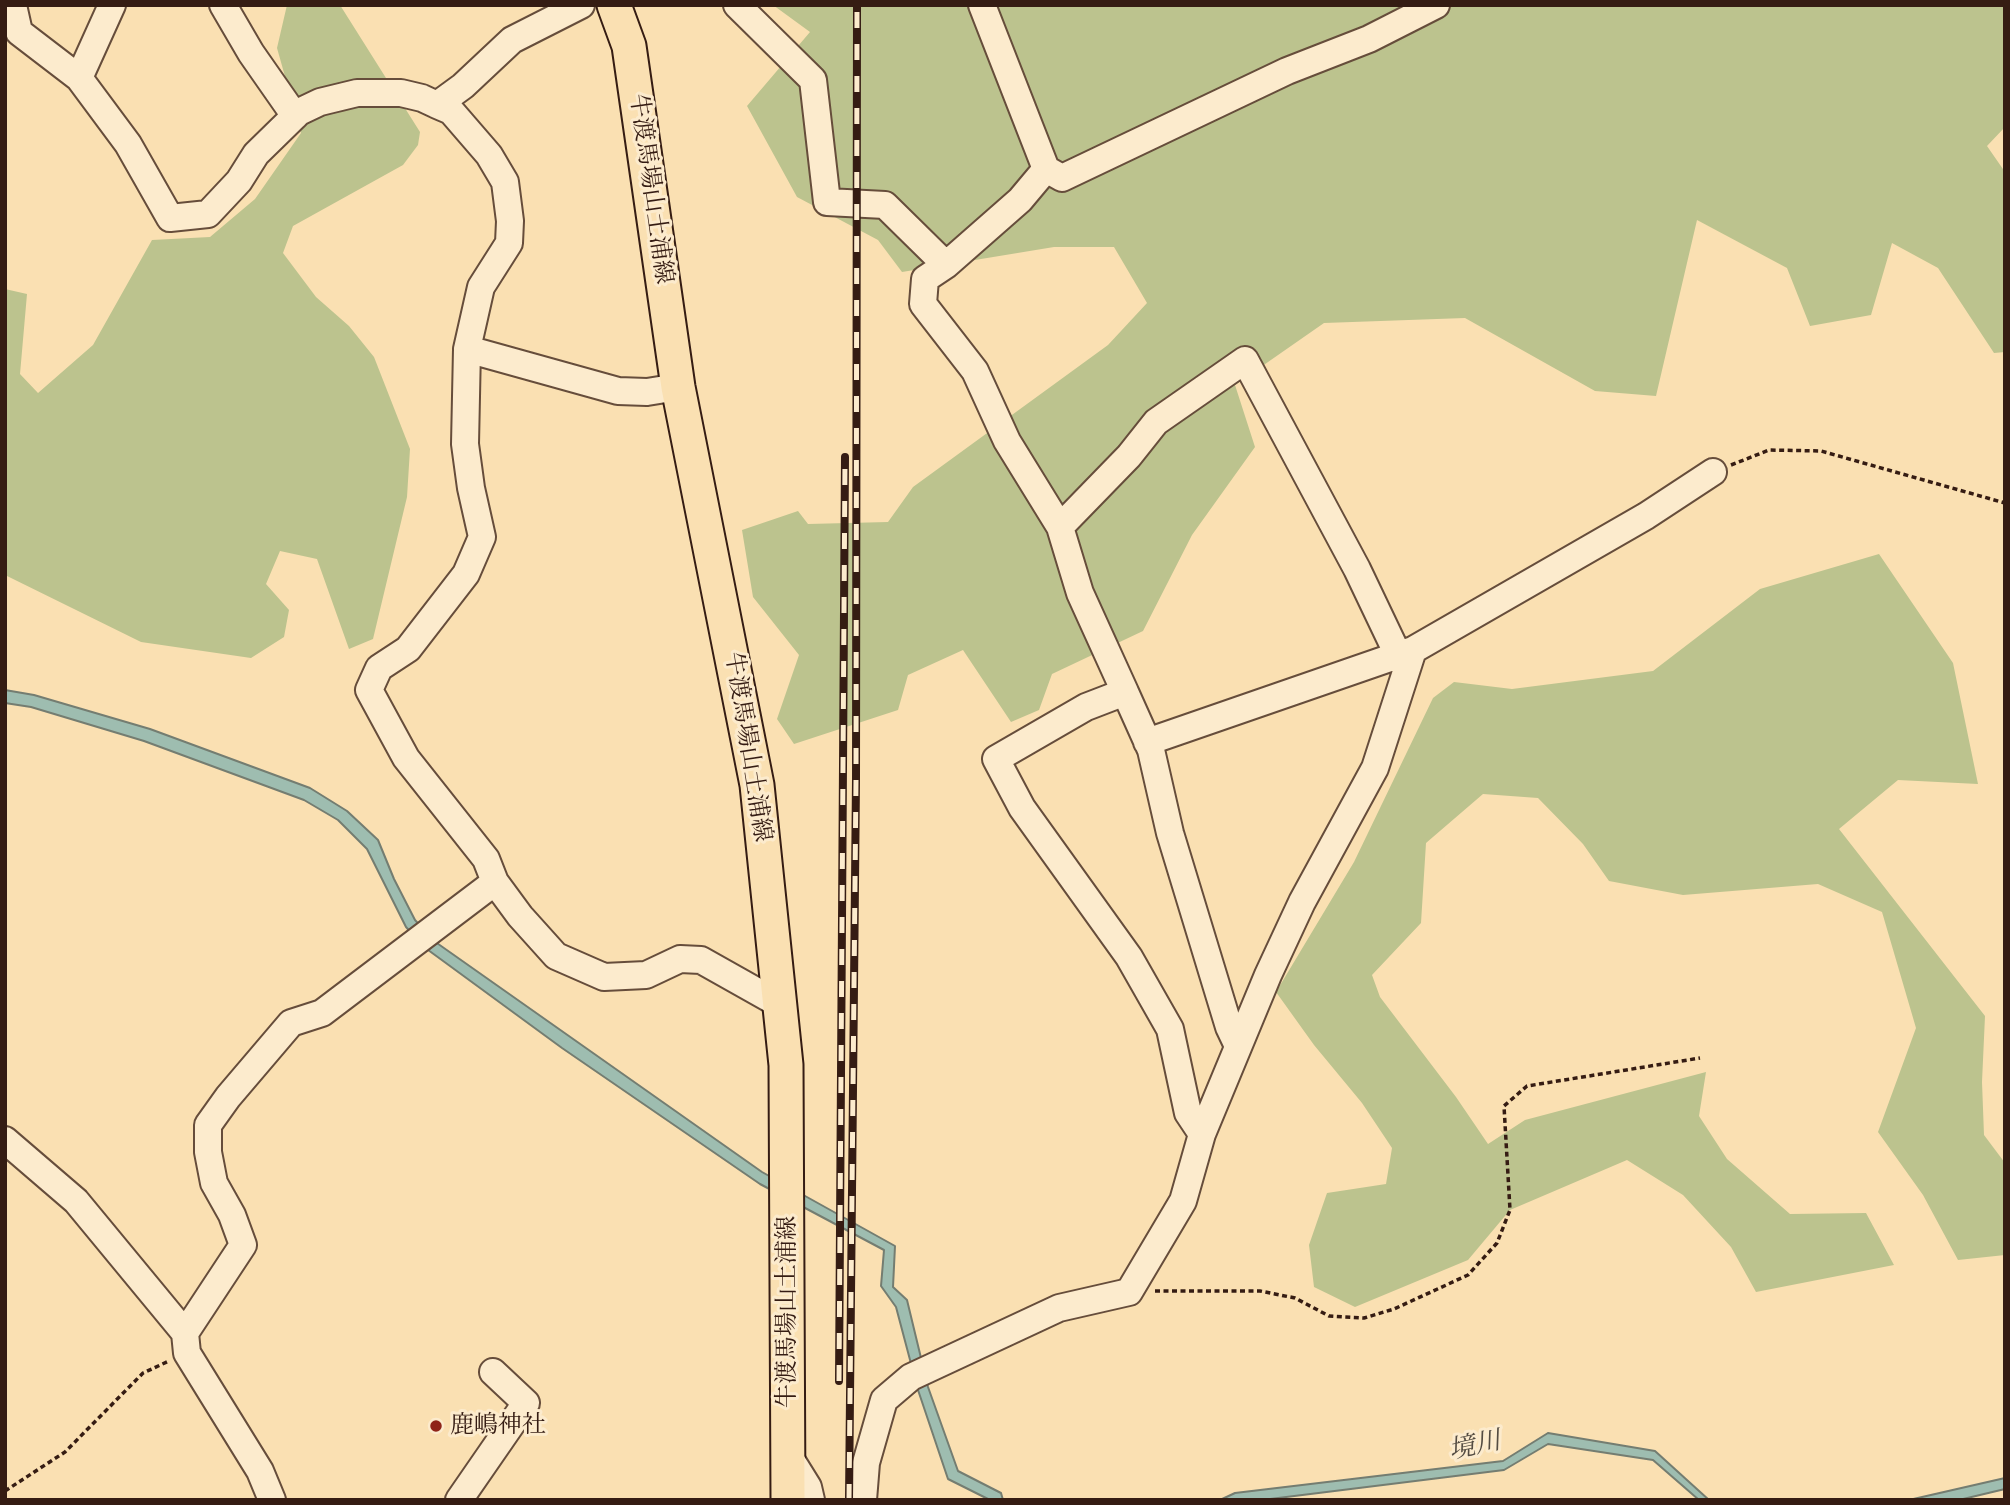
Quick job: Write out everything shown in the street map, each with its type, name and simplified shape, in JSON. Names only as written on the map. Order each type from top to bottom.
[{"type":"main road","name":"牛渡馬場山土浦線","points":[[614,5],[629,46],[678,387],[757,785],[786,1065],[790,1458],[788,1500]]},
{"type":"street","points":[[13,5],[12,30],[79,78],[128,144],[170,218],[208,214],[239,181],[256,154],[295,116],[320,102],[357,93],[401,93],[422,98],[451,111],[489,155],[505,182],[510,221],[509,243],[481,286],[467,349],[465,444],[482,537],[466,573],[408,649],[379,668],[369,690],[406,758],[485,859],[495,882],[520,916],[556,956],[604,977],[646,975],[680,959],[701,960],[780,1005]]},
{"type":"street","points":[[79,78],[112,5]]},
{"type":"street","points":[[223,5],[251,53],[295,116]]},
{"type":"street","points":[[437,105],[463,86],[512,40],[581,5]]},
{"type":"street","points":[[737,5],[813,80],[827,202],[885,205],[946,265]]},
{"type":"street","points":[[982,5],[1046,169],[1062,178],[1287,71],[1369,39],[1436,5]]},
{"type":"street","points":[[1046,169],[1020,200],[946,265],[925,279],[923,304],[975,371],[1007,441],[1060,527],[1080,593],[1147,741],[1174,846],[1229,1027],[1238,1046]]},
{"type":"street","points":[[467,349],[618,391],[647,392],[678,387]]},
{"type":"street","points":[[863,1500],[866,1463],[884,1400],[911,1377],[1059,1308],[1129,1292],[1183,1201],[1202,1134],[1238,1046],[1302,902],[1375,768],[1406,653],[1357,569],[1245,360],[1156,422],[1129,456],[1060,527]]},
{"type":"street","points":[[1147,741],[1406,653],[1646,516],[1713,472]]},
{"type":"street","points":[[1125,692],[1086,707],[996,759],[1022,808],[1129,957],[1170,1029],[1188,1113],[1202,1134]]},
{"type":"street","points":[[186,1343],[243,1245],[232,1215],[214,1183],[208,1152],[208,1125],[291,1023],[321,1013],[495,882]]},
{"type":"street","points":[[5,1140],[76,1201],[186,1343],[260,1471],[272,1500]]},
{"type":"street","points":[[459,1500],[526,1403],[493,1371]]},
{"type":"street","points":[[790,1458],[808,1488],[811,1500]]},
{"type":"path","points":[[1713,472],[1769,450],[1821,451],[2005,503]]},
{"type":"path","points":[[1129,1292],[1260,1291],[1295,1298],[1329,1317],[1364,1318],[1394,1309],[1468,1275],[1497,1243],[1510,1210],[1504,1106],[1527,1086],[1700,1058]]},
{"type":"path","points":[[5,1491],[65,1452],[143,1373],[186,1343]]},
{"type":"green space","points":[[287,5],[340,5],[420,132],[418,145],[403,165],[293,226],[283,253],[316,297],[349,326],[374,357],[410,449],[407,497],[373,639],[349,649],[317,559],[280,551],[266,584],[289,610],[284,637],[251,658],[141,642],[5,575],[5,289],[27,294],[20,374],[38,393],[93,345],[152,240],[210,237],[255,199],[301,133],[277,48]]},
{"type":"green space","points":[[773,5],[2005,5],[2005,127],[1987,146],[2005,172],[2005,352],[1994,353],[1938,268],[1892,243],[1871,315],[1810,326],[1787,268],[1697,220],[1656,396],[1595,391],[1465,318],[1324,323],[1235,385],[1255,447],[1192,535],[1143,631],[1052,674],[1039,710],[1011,722],[963,650],[908,675],[898,710],[794,744],[777,719],[799,655],[753,597],[742,530],[798,511],[808,524],[888,522],[913,487],[1108,345],[1147,303],[1114,247],[1054,247],[902,272],[878,240],[797,197],[747,106],[810,32]]},
{"type":"green space","points":[[1879,554],[1953,663],[1978,784],[1898,780],[1839,829],[1985,1016],[1982,1082],[1984,1135],[2005,1163],[2005,1255],[1958,1260],[1923,1195],[1878,1132],[1916,1028],[1882,912],[1818,884],[1683,895],[1609,881],[1583,844],[1538,798],[1483,794],[1426,843],[1421,923],[1372,975],[1380,997],[1488,1144],[1525,1120],[1706,1072],[1699,1116],[1727,1159],[1790,1214],[1866,1213],[1894,1265],[1756,1292],[1731,1247],[1683,1195],[1627,1160],[1510,1210],[1468,1260],[1355,1307],[1314,1287],[1309,1245],[1327,1193],[1386,1184],[1392,1148],[1362,1103],[1314,1045],[1276,992],[1354,862],[1433,698],[1454,682],[1512,689],[1653,671],[1760,589]]},
{"type":"shaded area","points":[[5,690],[34,695],[150,729],[310,788],[347,811],[378,840],[415,920],[434,941],[762,1172],[895,1246],[893,1287],[907,1300],[928,1387],[958,1471],[1001,1493],[1003,1500],[990,1500],[948,1479],[918,1390],[896,1307],[881,1286],[884,1250],[760,1184],[562,1048],[424,947],[406,927],[367,849],[338,820],[304,800],[144,741],[31,707],[5,703]]},
{"type":"shaded area","points":[[1548,1433],[1655,1451],[1709,1500],[1699,1500],[1653,1460],[1548,1444],[1504,1470],[1262,1500],[1220,1500],[1235,1493],[1503,1461]]},
{"type":"shaded area","points":[[2005,1478],[2005,1489],[1959,1500],[1909,1500]]},
{"type":"railway","points":[[849,1500],[856,780],[857,5]]},
{"type":"railway","points":[[839,1381],[845,457]]},
{"type":"place","name":"鹿嶋神社","points":[[436,1426]]},
{"type":"water label","name":"境川","points":[[1475,1447]]}]
